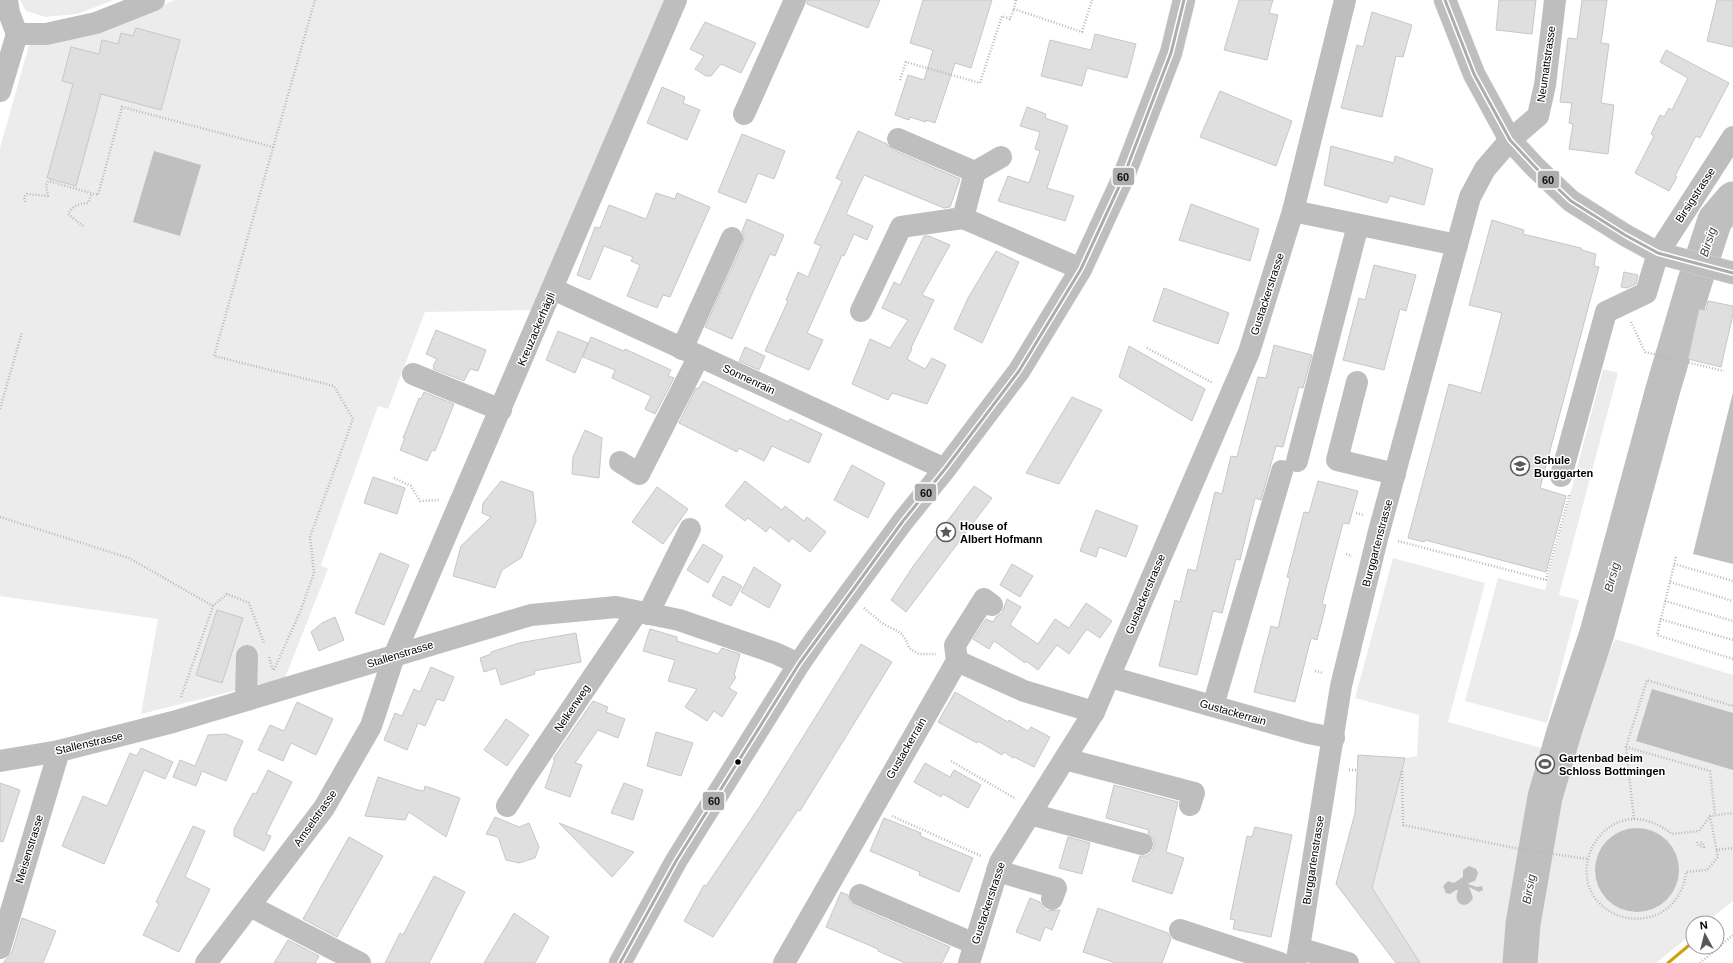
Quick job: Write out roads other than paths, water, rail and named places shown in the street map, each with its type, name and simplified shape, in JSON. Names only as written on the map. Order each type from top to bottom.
[{"type":"street","points":[[0,91],[17,34],[9,13],[7,0]]},
{"type":"street","points":[[17,34],[46,34],[96,23],[154,0]]},
{"type":"street","name":"Kreuzackerhägli","points":[[394,656],[461,504],[676,0]]},
{"type":"street","points":[[744,114],[795,0]]},
{"type":"street","points":[[620,963],[676,861],[799,664],[904,521],[1019,371],[1080,269],[1123,178],[1171,53],[1184,0]]},
{"type":"street","name":"Gustackerstrasse","points":[[972,953],[998,868],[1094,712],[1110,678],[1249,352],[1293,211],[1345,0]]},
{"type":"street","points":[[1445,0],[1474,74],[1510,140],[1536,168],[1572,202],[1625,235],[1658,253],[1724,271]]},
{"type":"street","name":"Neumattstrasse","points":[[1510,140],[1538,116],[1545,85],[1555,0]]},
{"type":"street","name":"Birsigstrasse","points":[[1561,476],[1606,312],[1646,293],[1658,253],[1733,137]]},
{"type":"street","points":[[898,139],[975,172]]},
{"type":"street","name":"Burggartenstrasse","points":[[1298,955],[1334,738],[1341,686],[1378,535],[1470,196],[1485,169],[1510,140]]},
{"type":"street","points":[[963,218],[975,172],[1001,157]]},
{"type":"street","points":[[1293,211],[1457,246]]},
{"type":"street","points":[[861,312],[901,227],[963,218],[1080,269]]},
{"type":"street","points":[[1213,706],[1289,466],[1358,225]]},
{"type":"street","points":[[620,462],[640,474],[690,353],[732,238]]},
{"type":"street","name":"Sonnenrain","points":[[553,289],[945,469]]},
{"type":"street","points":[[413,374],[501,410]]},
{"type":"street","points":[[1357,382],[1336,460],[1395,474]]},
{"type":"street","name":"Nelkenweg","points":[[507,806],[526,776],[643,613],[690,529]]},
{"type":"street","points":[[992,605],[984,599],[955,645],[957,661],[1024,691],[1094,712]]},
{"type":"street","name":"Stallenstrasse","points":[[0,760],[59,751],[173,722],[531,615],[616,607],[679,620],[775,652],[799,664]]},
{"type":"street","points":[[246,700],[247,656]]},
{"type":"street","name":"Amselstrasse","points":[[206,963],[324,808],[371,726],[394,656]]},
{"type":"street","name":"Gustackerrain","points":[[784,963],[957,661]]},
{"type":"street","name":"Gustackerrain","points":[[1110,678],[1308,733],[1334,738]]},
{"type":"street","name":"Meisenstrasse","points":[[0,948],[59,751]]},
{"type":"street","points":[[1065,759],[1194,793],[1190,805]]},
{"type":"street","points":[[1032,812],[1142,844]]},
{"type":"street","points":[[998,868],[1056,888],[1052,899]]},
{"type":"street","points":[[860,895],[972,953]]},
{"type":"street","points":[[250,906],[360,963]]},
{"type":"street","points":[[1180,930],[1280,963]]},
{"type":"street","points":[[1298,955],[1348,963]]},
{"type":"waterway","name":"Birsig","points":[[1520,963],[1523,924],[1545,797],[1565,729],[1597,633],[1663,389],[1694,284],[1715,220],[1733,199]]},
{"type":"place","name":"Schule Burggarten","points":[[1520,466]]},
{"type":"place","name":"House of Albert Hofmann","points":[[946,532]]},
{"type":"place","name":"Gartenbad beim Schloss Bottmingen","points":[[1545,764]]}]
